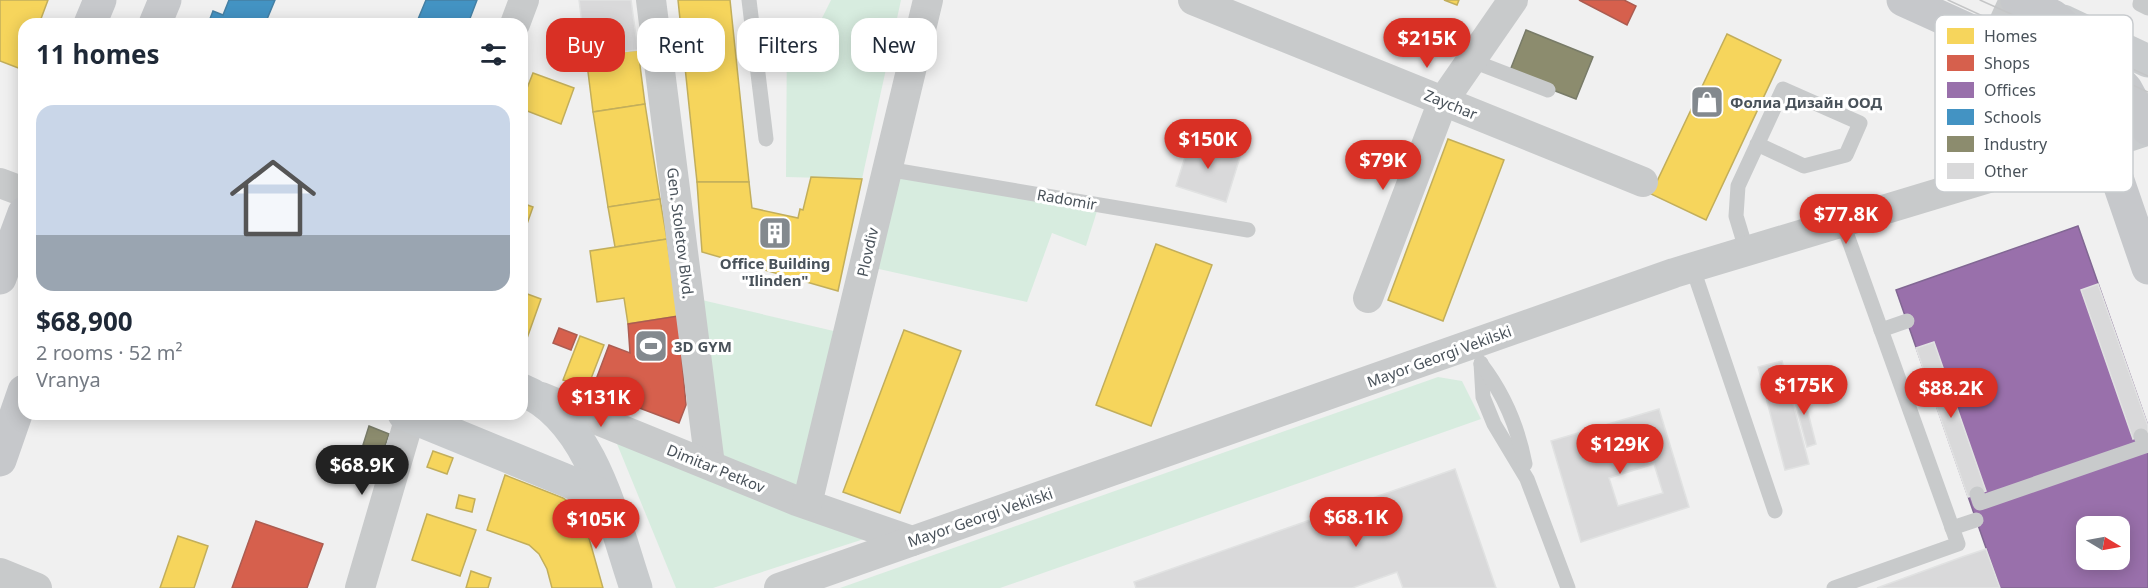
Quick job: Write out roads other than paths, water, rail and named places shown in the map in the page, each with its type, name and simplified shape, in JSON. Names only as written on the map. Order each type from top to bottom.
[{"type":"main road","points":[[92,18],[100,0]]},
{"type":"main road","points":[[158,18],[165,0]]},
{"type":"main road","points":[[1903,0],[1936,15]]},
{"type":"main road","points":[[2015,0],[2051,15]]},
{"type":"main road","points":[[2133,101],[2144,115]]},
{"type":"main road","points":[[2122,192],[2148,268]]},
{"type":"main road","points":[[8,259],[18,230]]},
{"type":"main road","points":[[0,460],[18,408]]},
{"type":"street","points":[[517,18],[524,0]]},
{"type":"street","name":"Gen. Stoletov Blvd.","points":[[651,0],[710,465]]},
{"type":"street","name":"Plovdiv","points":[[807,504],[928,0]]},
{"type":"street","name":"Zaychar","points":[[1192,0],[1643,182]]},
{"type":"street","points":[[1368,298],[1443,101],[1513,0]]},
{"type":"street","points":[[2008,15],[2015,0]]},
{"type":"street","points":[[2133,54],[2148,61]]},
{"type":"street","points":[[0,183],[18,190]]},
{"type":"street","name":"Mayor Georgi Vekilski","points":[[779,588],[912,540],[1477,354],[1692,267],[1939,192]]},
{"type":"street","points":[[532,393],[561,416],[578,438],[604,496],[636,588]]},
{"type":"street","name":"Dimitar Petkov","points":[[532,393],[807,504],[912,540]]},
{"type":"street","points":[[360,588],[406,420]]},
{"type":"street","points":[[419,420],[604,496]]},
{"type":"street","points":[[0,573],[37,588]]},
{"type":"lane","points":[[749,0],[766,140]]},
{"type":"lane","points":[[2141,0],[2140,4],[2148,8]]},
{"type":"lane","points":[[1470,60],[1548,90]]},
{"type":"lane","points":[[1746,249],[1736,216],[1738,186],[1757,144],[1783,89],[1860,123],[1846,155],[1804,166],[1757,144]]},
{"type":"lane","name":"Radomir","points":[[887,169],[1248,230]]},
{"type":"lane","points":[[1834,588],[1958,544],[1842,221]]},
{"type":"lane","points":[[1692,267],[1775,512]]},
{"type":"lane","points":[[1881,330],[1907,321]]},
{"type":"lane","points":[[1477,354],[1484,397],[1494,424],[1527,479],[1568,588]]},
{"type":"lane","points":[[1977,494],[1980,503],[2145,446],[2141,436]]},
{"type":"lane","points":[[1952,528],[1976,520]]},
{"type":"tram line","points":[[1948,0],[1981,15]]},
{"type":"tram line","points":[[1980,0],[2013,15]]},
{"type":"tram line","points":[[2133,69],[2148,76]]},
{"type":"tram line","points":[[2133,85],[2148,92]]},
{"type":"place","name":"Фолиа Дизайн ООД","points":[[1707,102]]},
{"type":"place","name":"Office Building \"Ilinden\"","points":[[775,233]]},
{"type":"place","name":"3D GYM","points":[[651,346]]}]
